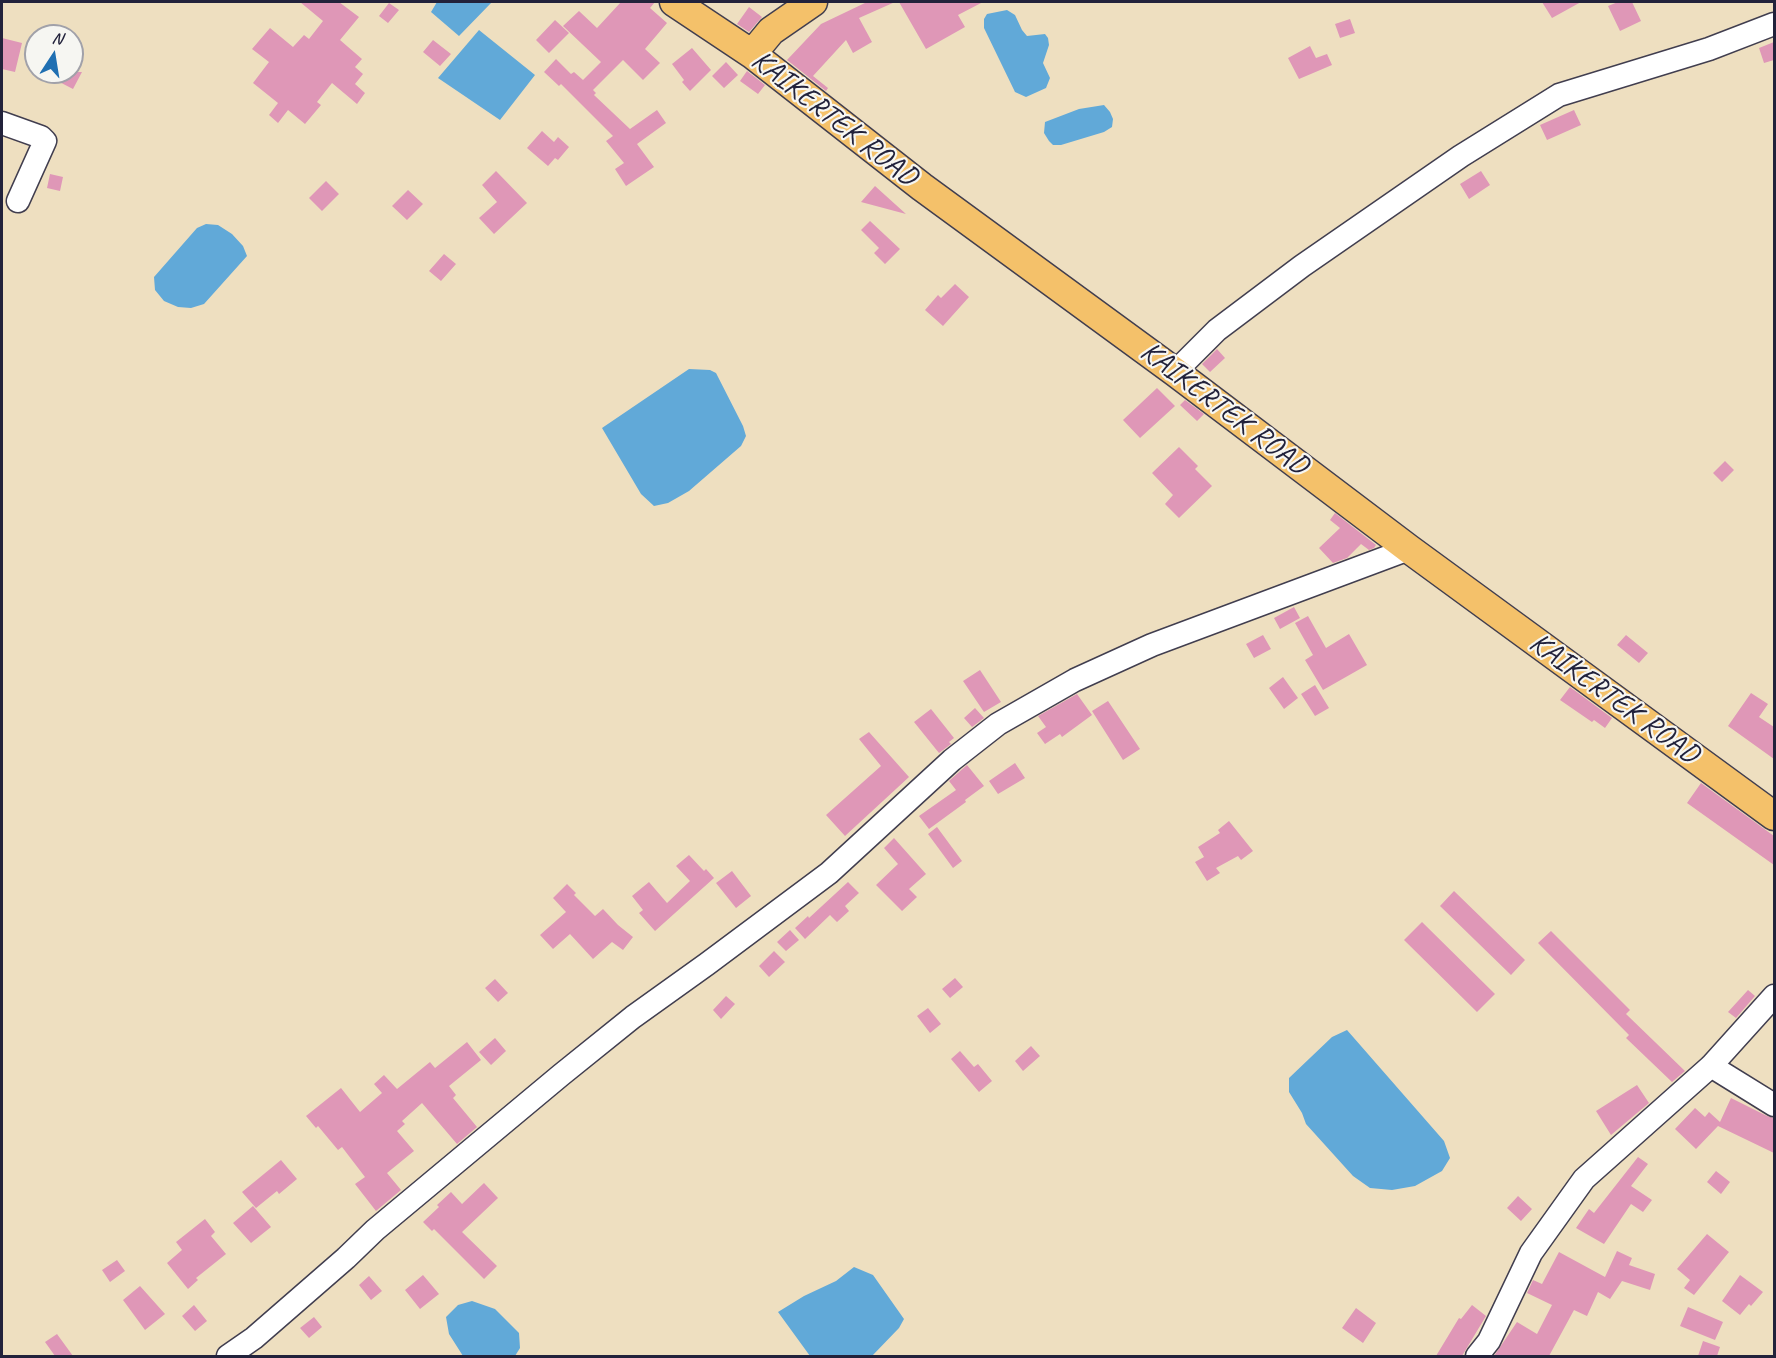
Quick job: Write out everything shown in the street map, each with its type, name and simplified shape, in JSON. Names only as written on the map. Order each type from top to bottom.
[{"type":"main road","name":"KAIKERTEK ROAD","points":[[674,2],[752,54],[922,187],[1175,372],[1409,549],[1774,816]]},
{"type":"main road","points":[[752,54],[771,32],[813,2]]},
{"type":"street","points":[[1175,372],[1217,330],[1302,266],[1461,156],[1558,95],[1709,49],[1774,24]]},
{"type":"street","points":[[2,123],[45,141],[18,201]]},
{"type":"street","points":[[234,1355],[452,1164],[633,1017],[829,873],[952,760],[998,724],[1075,680],[1152,645],[1409,549]]},
{"type":"street","points":[[1478,1356],[1489,1341],[1531,1253],[1584,1179],[1711,1066],[1774,996]]},
{"type":"street","points":[[1711,1066],[1774,1105]]},
{"type":"water","points":[[437,2],[492,2],[459,36],[431,12]]},
{"type":"water","points":[[1007,10],[1015,15],[1027,36],[1045,34],[1048,38],[1049,45],[1043,63],[1050,78],[1046,88],[1026,97],[1015,92],[984,28],[984,19],[987,14]]},
{"type":"water","points":[[479,30],[535,75],[500,120],[438,78]]},
{"type":"water","points":[[1104,105],[1113,119],[1112,127],[1104,132],[1061,145],[1053,145],[1044,133],[1045,122],[1079,109]]},
{"type":"water","points":[[206,224],[218,225],[232,234],[243,246],[247,256],[204,304],[191,308],[178,307],[164,301],[155,290],[154,277],[197,228]]},
{"type":"water","points":[[689,369],[710,370],[716,373],[746,436],[741,446],[689,491],[668,503],[654,506],[641,494],[602,428]]},
{"type":"water","points":[[1347,1030],[1444,1141],[1450,1158],[1442,1171],[1415,1186],[1392,1190],[1370,1188],[1353,1176],[1306,1124],[1289,1092],[1289,1078],[1332,1037]]},
{"type":"water","points":[[854,1267],[873,1275],[904,1319],[899,1328],[872,1356],[810,1356],[778,1312],[804,1296],[836,1281]]},
{"type":"water","points":[[472,1301],[495,1309],[519,1333],[520,1348],[515,1356],[463,1356],[449,1334],[446,1317],[458,1305]]},
{"type":"building","points":[[300,2],[339,2],[359,17],[340,40],[362,59],[355,67],[363,74],[355,84],[365,93],[357,104],[332,83],[317,102],[321,105],[305,124],[288,110],[278,123],[269,115],[278,103],[253,83],[269,62],[252,49],[270,28],[293,47],[304,35],[309,39],[323,21]]},
{"type":"building","points":[[621,2],[655,2],[650,8],[667,23],[645,49],[660,63],[643,80],[623,60],[593,90],[596,93],[594,95],[630,129],[657,110],[666,123],[637,144],[654,167],[626,186],[615,169],[624,163],[606,141],[613,136],[561,84],[559,86],[544,72],[556,59],[571,74],[574,72],[583,80],[601,62],[563,26],[579,11],[597,28]]},
{"type":"building","points":[[867,2],[895,2],[859,18],[872,42],[853,53],[846,40],[813,76],[828,88],[826,91],[787,60],[821,24]]},
{"type":"building","points":[[899,2],[983,2],[958,15],[965,27],[926,49]]},
{"type":"building","points":[[1542,2],[1581,2],[1552,18]]},
{"type":"building","points":[[1618,2],[1632,2],[1641,21],[1620,31],[1608,6]]},
{"type":"building","points":[[389,3],[399,10],[388,23],[379,16]]},
{"type":"building","points":[[749,7],[762,17],[749,32],[737,24]]},
{"type":"building","points":[[1350,19],[1355,33],[1340,38],[1335,24]]},
{"type":"building","points":[[555,20],[569,33],[549,53],[536,40]]},
{"type":"building","points":[[2,38],[22,43],[15,72],[2,69]]},
{"type":"building","points":[[433,40],[451,54],[440,66],[423,52]]},
{"type":"building","points":[[1774,42],[1774,60],[1764,63],[1759,48]]},
{"type":"building","points":[[1310,46],[1316,58],[1327,54],[1332,65],[1299,79],[1288,58]]},
{"type":"building","points":[[692,48],[711,70],[690,91],[672,64]]},
{"type":"building","points":[[726,62],[738,75],[724,88],[712,76]]},
{"type":"building","points":[[747,71],[765,85],[758,94],[740,81]]},
{"type":"building","points":[[63,84],[76,84],[73,89]]},
{"type":"building","points":[[1574,110],[1581,125],[1547,140],[1540,125]]},
{"type":"building","points":[[542,131],[554,142],[558,137],[569,147],[558,160],[555,158],[548,166],[527,148]]},
{"type":"building","points":[[496,171],[527,203],[494,234],[479,218],[497,202],[482,185]]},
{"type":"building","points":[[1481,171],[1490,185],[1469,199],[1460,184]]},
{"type":"building","points":[[50,174],[63,177],[60,191],[47,188]]},
{"type":"building","points":[[326,181],[339,194],[322,211],[309,198]]},
{"type":"building","points":[[875,186],[906,214],[861,202]]},
{"type":"building","points":[[408,190],[423,204],[407,220],[392,206]]},
{"type":"building","points":[[870,221],[900,249],[885,264],[874,253],[879,248],[861,230]]},
{"type":"building","points":[[444,254],[456,264],[441,281],[429,271]]},
{"type":"building","points":[[955,284],[969,297],[943,326],[925,310],[938,295],[941,298]]},
{"type":"building","points":[[1217,349],[1225,358],[1210,372],[1202,364]]},
{"type":"building","points":[[1157,388],[1175,406],[1140,438],[1123,420]]},
{"type":"building","points":[[1185,400],[1204,414],[1197,421],[1180,405]]},
{"type":"building","points":[[1179,447],[1198,466],[1195,469],[1212,486],[1179,518],[1165,504],[1173,495],[1152,473]]},
{"type":"building","points":[[1725,461],[1734,470],[1722,482],[1713,473]]},
{"type":"building","points":[[1335,513],[1376,545],[1374,548],[1369,550],[1361,544],[1347,558],[1333,563],[1319,548],[1340,528],[1330,520]]},
{"type":"building","points":[[1294,607],[1300,618],[1280,629],[1274,618]]},
{"type":"building","points":[[1308,616],[1326,648],[1349,634],[1367,665],[1323,690],[1305,660],[1313,655],[1295,623]]},
{"type":"building","points":[[1263,635],[1271,649],[1254,658],[1246,644]]},
{"type":"building","points":[[1626,635],[1648,653],[1639,663],[1617,645]]},
{"type":"building","points":[[980,670],[1001,702],[984,712],[963,681]]},
{"type":"building","points":[[1283,677],[1298,698],[1284,709],[1269,688]]},
{"type":"building","points":[[1315,685],[1329,708],[1315,716],[1301,694]]},
{"type":"building","points":[[1570,687],[1612,718],[1605,728],[1560,700]]},
{"type":"building","points":[[1751,693],[1768,704],[1759,717],[1774,727],[1774,759],[1728,726]]},
{"type":"building","points":[[1077,694],[1092,715],[1062,737],[1060,734],[1045,744],[1037,733],[1046,727],[1038,716]]},
{"type":"building","points":[[1108,701],[1140,749],[1123,760],[1092,711]]},
{"type":"building","points":[[975,708],[984,718],[972,727],[964,718]]},
{"type":"building","points":[[931,709],[954,738],[949,742],[951,744],[939,753],[914,722]]},
{"type":"building","points":[[869,732],[909,777],[845,836],[826,815],[881,766],[859,739]]},
{"type":"building","points":[[1015,763],[1025,778],[998,794],[989,781]]},
{"type":"building","points":[[967,765],[984,786],[929,829],[919,816],[956,790],[949,781]]},
{"type":"building","points":[[1701,783],[1774,836],[1774,865],[1687,803]]},
{"type":"building","points":[[1229,821],[1253,851],[1241,860],[1238,856],[1216,868],[1220,873],[1207,881],[1195,862],[1204,857],[1198,847],[1220,833],[1218,830]]},
{"type":"building","points":[[937,827],[962,861],[953,868],[928,834]]},
{"type":"building","points":[[894,838],[926,874],[909,889],[917,897],[902,911],[876,885],[898,864],[884,848]]},
{"type":"building","points":[[689,855],[714,878],[655,931],[639,913],[643,910],[632,896],[649,882],[667,903],[690,881],[676,866]]},
{"type":"building","points":[[732,871],[751,896],[736,908],[716,883]]},
{"type":"building","points":[[848,882],[859,893],[845,906],[849,911],[837,922],[830,915],[805,939],[795,928]]},
{"type":"building","points":[[567,884],[576,893],[574,895],[595,916],[603,909],[633,937],[623,950],[612,942],[593,959],[570,934],[553,949],[540,935],[566,912],[553,898]]},
{"type":"building","points":[[1454,891],[1525,960],[1511,975],[1440,906]]},
{"type":"building","points":[[1422,922],[1495,994],[1477,1012],[1404,940]]},
{"type":"building","points":[[790,930],[799,940],[786,951],[777,942]]},
{"type":"building","points":[[1551,931],[1630,1010],[1626,1014],[1685,1071],[1672,1082],[1626,1038],[1629,1035],[1538,943]]},
{"type":"building","points":[[774,951],[785,962],[769,977],[759,966]]},
{"type":"building","points":[[955,978],[963,987],[950,998],[942,989]]},
{"type":"building","points":[[495,979],[508,993],[498,1002],[485,988]]},
{"type":"building","points":[[1748,990],[1755,996],[1736,1018],[1728,1012]]},
{"type":"building","points":[[726,996],[735,1004],[721,1019],[713,1010]]},
{"type":"building","points":[[928,1008],[941,1024],[930,1033],[917,1016]]},
{"type":"building","points":[[495,1038],[506,1051],[491,1065],[479,1052]]},
{"type":"building","points":[[467,1042],[481,1060],[449,1086],[456,1095],[453,1098],[477,1127],[457,1144],[422,1103],[402,1121],[405,1124],[397,1131],[414,1151],[387,1173],[401,1190],[376,1211],[355,1184],[365,1177],[342,1147],[338,1150],[318,1126],[316,1128],[306,1116],[341,1088],[360,1112],[382,1093],[374,1084],[384,1075],[397,1089],[430,1062],[435,1068]]},
{"type":"building","points":[[1031,1046],[1040,1056],[1023,1071],[1015,1061]]},
{"type":"building","points":[[960,1051],[974,1067],[978,1064],[992,1081],[979,1092],[951,1059]]},
{"type":"building","points":[[1637,1085],[1649,1103],[1611,1135],[1596,1111]]},
{"type":"building","points":[[1731,1098],[1774,1118],[1774,1153],[1718,1126],[1696,1149],[1675,1129],[1695,1108],[1705,1117],[1709,1112],[1720,1122]]},
{"type":"building","points":[[1638,1157],[1648,1164],[1631,1186],[1652,1200],[1643,1212],[1631,1204],[1604,1244],[1576,1228],[1589,1209],[1594,1213]]},
{"type":"building","points":[[281,1160],[297,1179],[279,1194],[277,1191],[256,1208],[242,1192]]},
{"type":"building","points":[[1716,1171],[1730,1182],[1721,1194],[1707,1182]]},
{"type":"building","points":[[484,1183],[498,1198],[462,1232],[497,1266],[484,1279],[434,1229],[432,1231],[423,1222],[451,1192],[462,1204]]},
{"type":"building","points":[[1518,1196],[1532,1209],[1521,1221],[1507,1208]]},
{"type":"building","points":[[253,1206],[271,1227],[251,1243],[233,1223]]},
{"type":"building","points":[[205,1219],[215,1232],[211,1236],[226,1254],[196,1278],[198,1280],[188,1289],[167,1263],[182,1250],[176,1242]]},
{"type":"building","points":[[1707,1234],[1729,1252],[1694,1295],[1684,1288],[1690,1280],[1677,1269]]},
{"type":"building","points":[[1617,1251],[1632,1258],[1629,1265],[1655,1274],[1650,1290],[1622,1281],[1610,1299],[1598,1292],[1587,1316],[1574,1310],[1549,1356],[1494,1356],[1517,1322],[1537,1334],[1552,1305],[1527,1293],[1533,1280],[1542,1284],[1559,1252],[1605,1277]]},
{"type":"building","points":[[117,1260],[125,1271],[110,1282],[102,1270]]},
{"type":"building","points":[[423,1275],[439,1294],[420,1309],[405,1290]]},
{"type":"building","points":[[1740,1275],[1763,1292],[1740,1315],[1722,1301]]},
{"type":"building","points":[[369,1276],[382,1291],[371,1300],[359,1285]]},
{"type":"building","points":[[140,1286],[165,1314],[145,1330],[123,1300]]},
{"type":"building","points":[[194,1305],[207,1321],[195,1331],[182,1316]]},
{"type":"building","points":[[1472,1305],[1486,1316],[1462,1356],[1436,1356],[1459,1318],[1461,1319]]},
{"type":"building","points":[[1688,1307],[1723,1322],[1715,1340],[1680,1326]]},
{"type":"building","points":[[1356,1308],[1376,1323],[1363,1343],[1342,1328]]},
{"type":"building","points":[[314,1317],[322,1327],[309,1338],[300,1328]]},
{"type":"building","points":[[57,1334],[73,1356],[55,1356],[45,1342]]},
{"type":"building","points":[[1703,1341],[1720,1347],[1717,1356],[1698,1356]]}]
